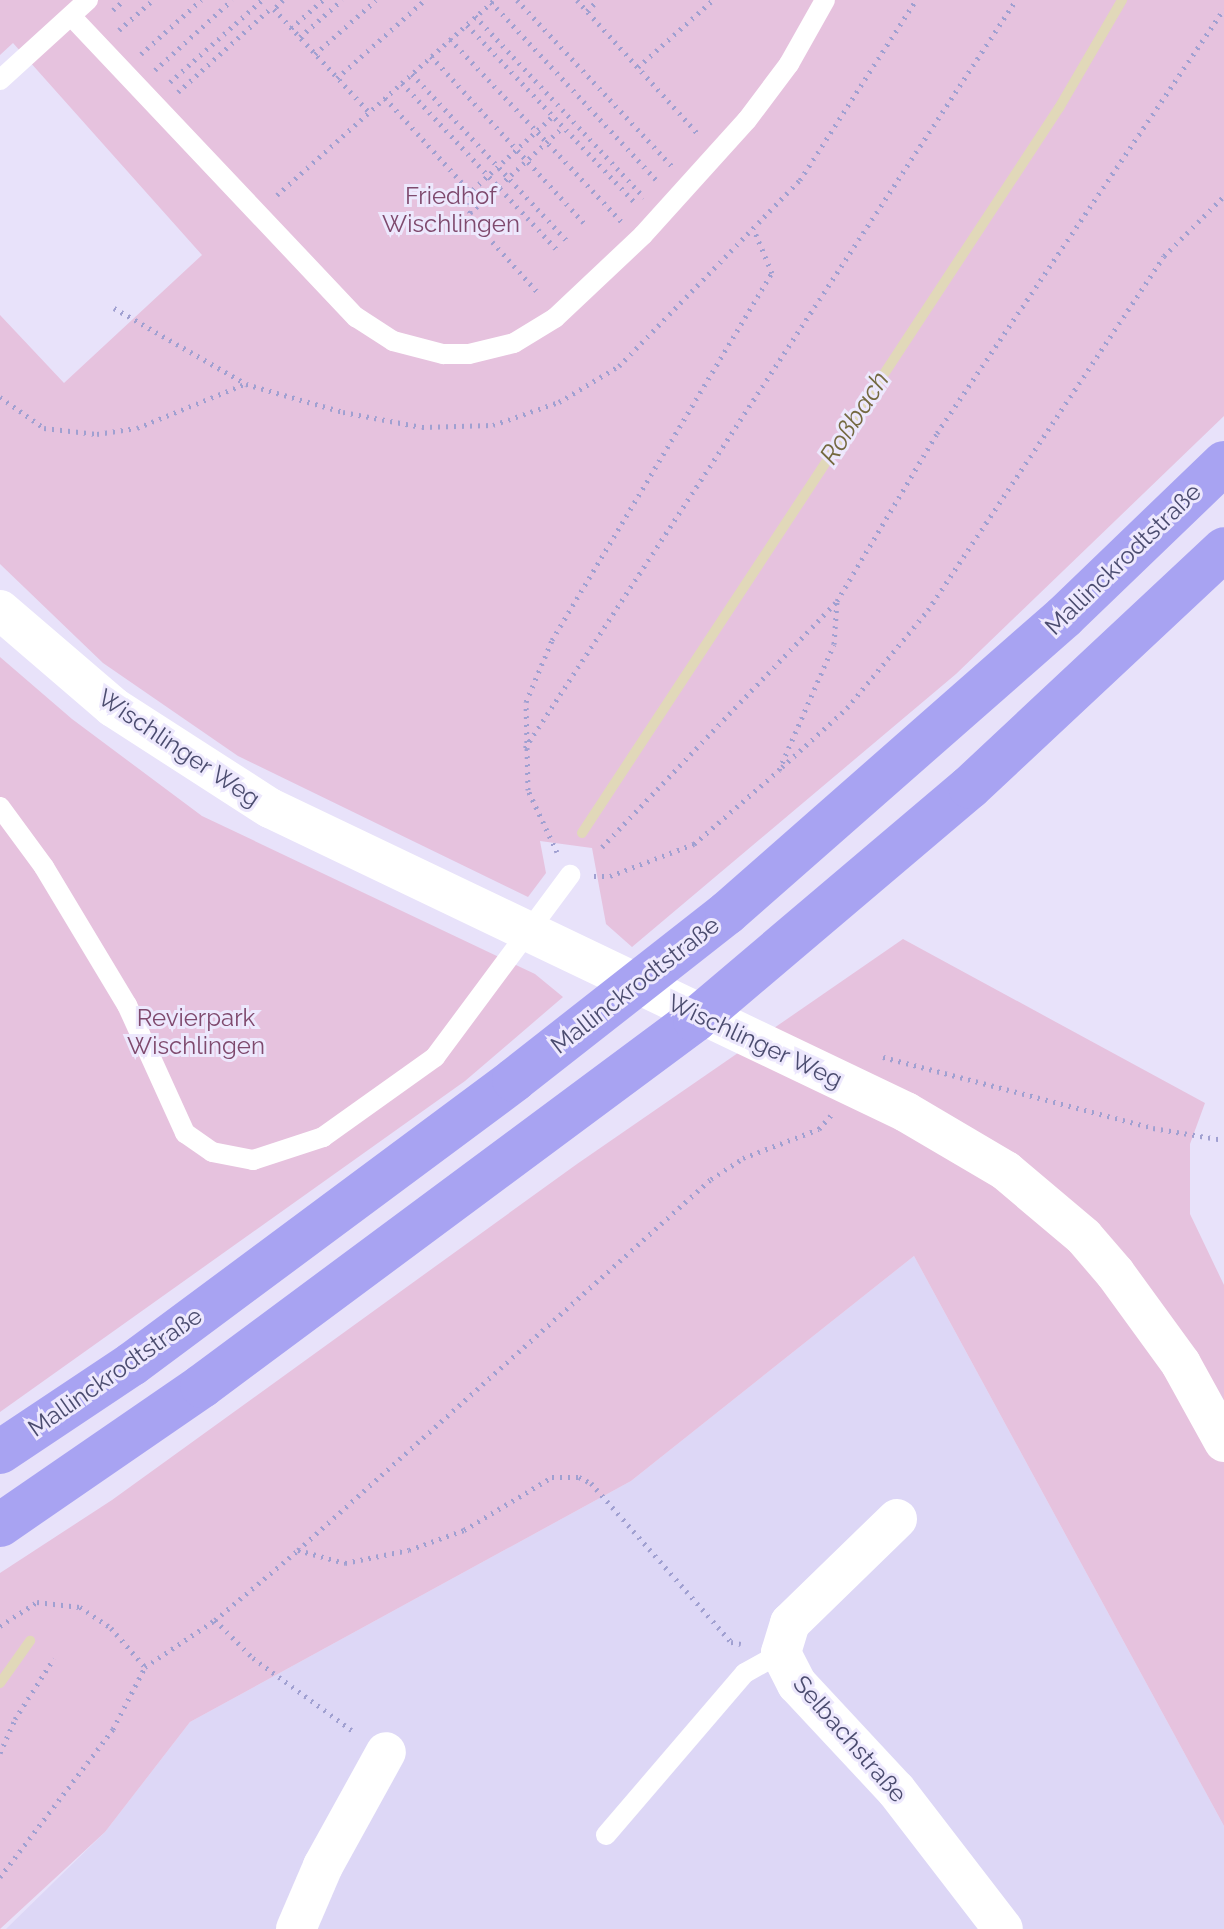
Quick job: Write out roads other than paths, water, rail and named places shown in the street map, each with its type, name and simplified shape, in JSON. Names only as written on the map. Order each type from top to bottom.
[{"type":"highway","name":"Mallinckrodtstraße","points":[[0,1452],[132,1364],[514,1080],[727,913],[1064,617],[1224,463]]},
{"type":"highway","points":[[0,1525],[215,1377],[695,1020],[970,787],[1224,549]]},
{"type":"street","name":"Wischlinger Weg","points":[[0,610],[102,698],[219,780],[429,888],[964,1143],[1045,1201],[1115,1273],[1181,1364],[1224,1442]]},
{"type":"street","name":"Selbachstraße","points":[[897,1519],[790,1623],[781,1653],[797,1684],[896,1790],[1003,1929]]},
{"type":"street","points":[[296,1929],[323,1866],[386,1752]]},
{"type":"lane","points":[[0,80],[88,0]]},
{"type":"lane","points":[[71,16],[356,317],[393,341],[443,354],[469,354],[514,343],[558,315],[639,240],[717,155],[789,64],[825,0]]},
{"type":"lane","points":[[0,807],[44,867],[127,1005],[185,1133],[212,1152],[253,1160],[323,1137],[435,1057],[570,875]]},
{"type":"lane","points":[[606,1835],[745,1673],[781,1653]]},
{"type":"waterway","name":"Roßbach","points":[[582,833],[1059,108],[1122,0]]},
{"type":"waterway","name":"Roßbach","points":[[0,1683],[30,1641]]},
{"type":"park label","name":"Friedhof Wischlingen","points":[[451,210]]},
{"type":"park label","name":"Revierpark Wischlingen","points":[[196,1032]]}]
